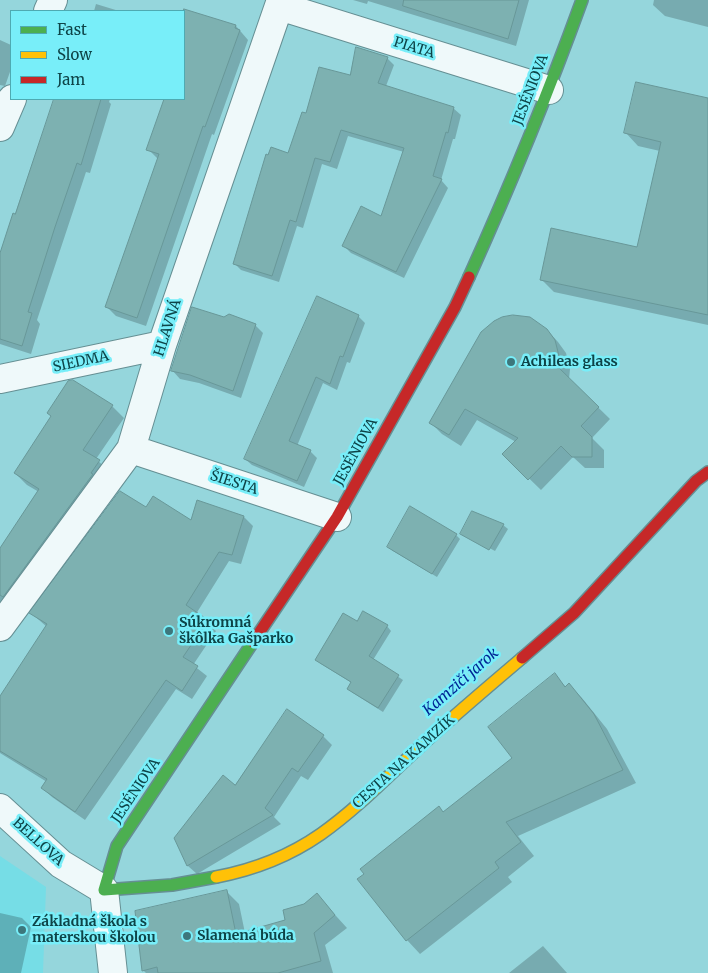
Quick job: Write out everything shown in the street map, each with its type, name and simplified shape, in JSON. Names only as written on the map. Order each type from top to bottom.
[{"type":"street","name":"JESÉNIOVA","points":[[104,890],[117,846],[337,517],[455,307],[504,200],[549,90],[582,0]]},
{"type":"street","name":"PIATA","points":[[280,3],[549,90]]},
{"type":"street","name":"HLAVNÁ","points":[[0,627],[131,449],[162,345],[280,3]]},
{"type":"street","points":[[0,127],[12,100]]},
{"type":"street","name":"SIEDMA","points":[[0,379],[162,345]]},
{"type":"street","name":"ŠIESTA","points":[[131,449],[337,517]]},
{"type":"street","name":"CESTA NA KAMZÍK","points":[[104,890],[172,885],[235,873],[260,866],[320,834],[356,805],[437,731],[574,613],[696,481],[708,472]]},
{"type":"street","name":"BELLOVA","points":[[0,808],[61,864],[104,890]]},
{"type":"street","points":[[104,890],[113,973]]},
{"type":"shaded area","name":"Základná škola s materskou školou","points":[[0,856],[46,887],[43,973],[0,973]]},
{"type":"building","points":[[404,0],[519,0],[508,39],[403,6]]},
{"type":"building","points":[[184,10],[236,25],[235,28],[240,30],[205,127],[203,126],[137,318],[105,307],[159,154],[146,150],[164,100],[185,100]]},
{"type":"building","points":[[356,47],[388,57],[378,83],[454,107],[448,133],[446,132],[433,176],[442,179],[396,272],[342,246],[361,206],[381,216],[404,148],[341,130],[330,162],[315,158],[296,222],[290,220],[272,276],[233,264],[266,154],[268,155],[271,147],[288,153],[302,112],[306,113],[319,67],[350,75]]},
{"type":"building","points":[[636,82],[708,98],[708,315],[540,280],[551,228],[637,247],[661,142],[624,133]]},
{"type":"building","points":[[54,100],[101,100],[81,165],[77,163],[55,227],[28,312],[32,313],[22,346],[0,339],[0,253],[13,213],[15,214]]},
{"type":"building","points":[[317,296],[359,315],[343,357],[340,356],[330,384],[316,377],[289,441],[311,450],[297,481],[244,459]]},
{"type":"building","points":[[192,307],[224,317],[229,314],[256,324],[233,391],[190,375],[171,371]]},
{"type":"building","points":[[513,315],[530,317],[547,329],[555,340],[559,356],[557,366],[599,407],[581,426],[592,437],[592,457],[572,457],[561,446],[528,480],[502,454],[518,438],[465,409],[449,435],[429,423],[481,332],[494,321]]},
{"type":"building","points":[[73,380],[113,405],[83,450],[100,460],[91,473],[93,474],[3,597],[0,595],[0,548],[39,489],[14,473],[51,416],[47,413],[68,381]]},
{"type":"building","points":[[120,491],[146,507],[153,496],[191,520],[197,500],[244,516],[232,555],[219,552],[186,605],[208,620],[183,657],[198,666],[182,691],[166,680],[75,812],[41,788],[47,779],[0,751],[0,696],[47,624],[29,613]]},
{"type":"building","points":[[410,506],[457,534],[432,574],[387,547]]},
{"type":"building","points":[[472,511],[504,524],[489,550],[460,534]]},
{"type":"building","points":[[363,611],[388,625],[369,656],[399,675],[378,708],[347,689],[351,682],[315,660],[343,613],[357,621]]},
{"type":"building","points":[[555,673],[565,687],[569,683],[594,714],[623,770],[506,822],[521,842],[495,862],[499,868],[406,941],[357,879],[364,874],[360,869],[439,806],[443,812],[512,758],[488,727]]},
{"type":"building","points":[[287,709],[324,735],[298,772],[292,768],[265,808],[273,815],[187,866],[174,838],[223,775],[235,785]]},
{"type":"building","name":"Slamená búda","points":[[227,890],[236,934],[285,920],[283,910],[304,904],[317,893],[335,915],[314,933],[321,961],[278,973],[158,973],[157,967],[142,971],[135,911]]},
{"type":"traffic: fast","points":[[469,277],[528,140],[582,0]]},
{"type":"traffic: fast","points":[[216,877],[172,885],[104,890],[117,846],[253,642]]},
{"type":"traffic: slow","points":[[216,877],[271,861],[297,849],[335,824],[436,732],[522,658]]},
{"type":"traffic: jam","points":[[253,642],[337,517],[455,307],[469,277]]},
{"type":"traffic: jam","points":[[522,658],[574,613],[696,481],[708,472]]},
{"type":"place","name":"Achileas glass","points":[[511,362]]},
{"type":"place","name":"Súkromná škôlka Gašparko","points":[[169,631]]},
{"type":"place","name":"Základná škola s materskou školou","points":[[22,930]]},
{"type":"place","name":"Slamená búda","points":[[187,936]]},
{"type":"water label","name":"Kamzičí jarok","points":[[461,682]]}]
